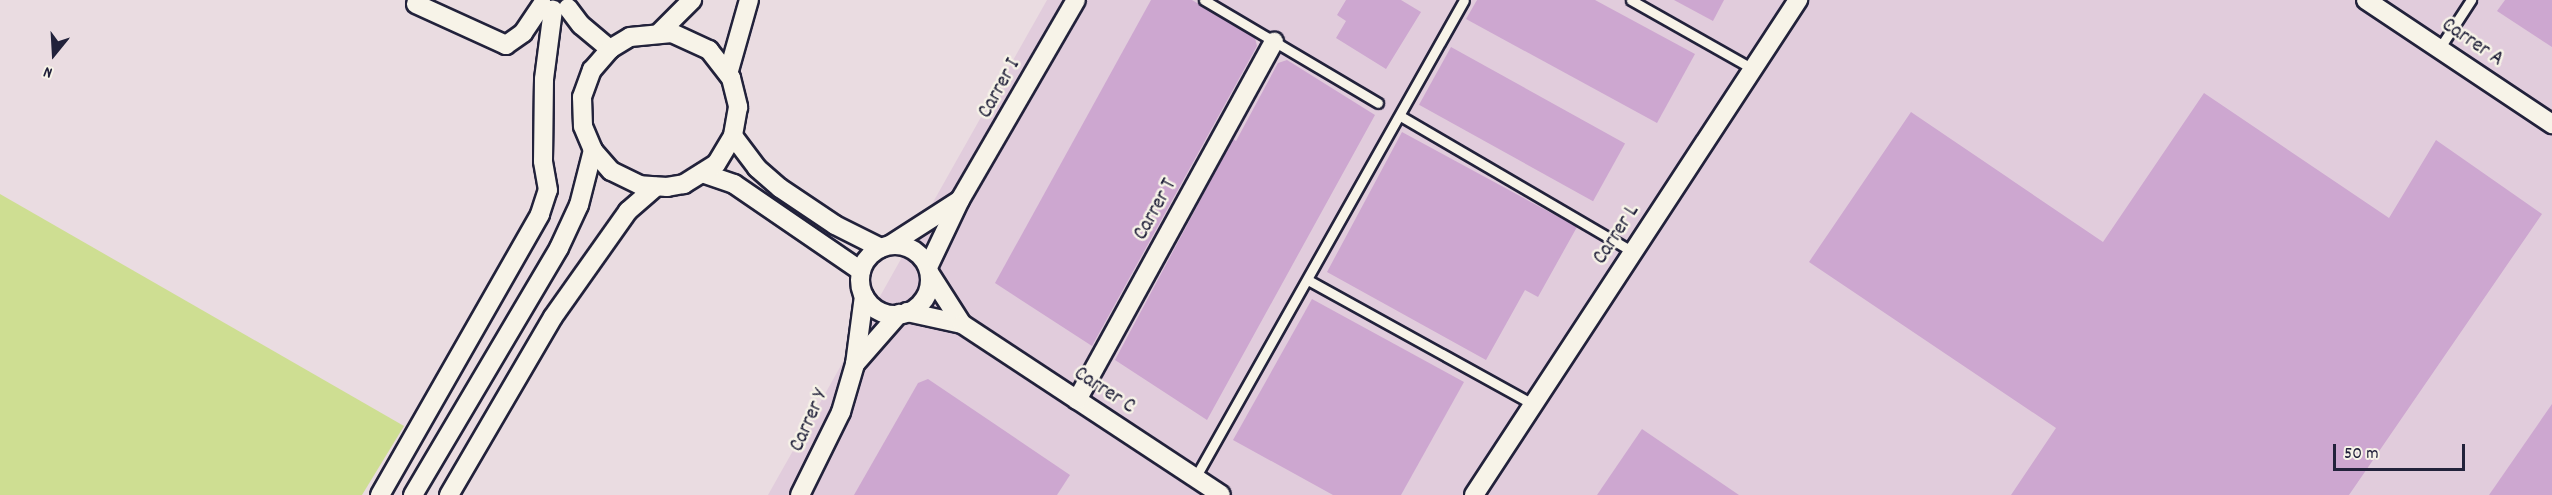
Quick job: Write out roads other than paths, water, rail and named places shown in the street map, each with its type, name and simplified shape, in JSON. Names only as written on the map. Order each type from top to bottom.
[{"type":"street","points":[[659,33],[692,0]]},
{"type":"street","points":[[728,74],[749,0]]},
{"type":"street","name":"Carrer I","points":[[929,271],[960,200],[1076,0]]},
{"type":"street","name":"Carrer L","points":[[1474,495],[1798,0]]},
{"type":"street","name":"Carrer A","points":[[2366,0],[2552,124]]},
{"type":"street","points":[[416,4],[506,45],[555,4]]},
{"type":"street","points":[[555,4],[610,49]]},
{"type":"street","points":[[380,495],[540,214],[548,190],[543,161],[544,79],[555,4]]},
{"type":"street","points":[[659,33],[686,36],[709,50],[728,74],[738,107],[733,136],[716,164],[684,184],[656,187],[639,185],[611,171],[592,150],[583,126],[582,97],[592,70],[610,49],[630,37],[659,33]]},
{"type":"street","name":"Carrer T","points":[[1077,400],[1274,42]]},
{"type":"street","points":[[733,136],[757,168],[780,188],[835,225],[885,246],[910,248],[929,271],[927,295],[903,313],[879,310],[864,296],[861,271],[866,260],[885,246]]},
{"type":"street","points":[[413,495],[558,248],[579,205],[592,150]]},
{"type":"street","points":[[702,173],[734,184],[861,271]]},
{"type":"street","points":[[449,495],[553,317],[628,211],[656,187]]},
{"type":"street","name":"Carrer I","points":[[885,246],[960,200]]},
{"type":"street","name":"Carrer C","points":[[929,271],[962,324]]},
{"type":"street","name":"Carrer Y","points":[[800,495],[841,412],[855,364],[864,296]]},
{"type":"street","name":"Carrer C","points":[[903,313],[962,324],[1221,495]]},
{"type":"street","name":"Carrer Y","points":[[855,364],[903,313]]},
{"type":"lane","points":[[1204,0],[1378,103]]},
{"type":"lane","points":[[1195,478],[1402,117],[1464,0]]},
{"type":"lane","points":[[1631,0],[1753,69]]},
{"type":"lane","points":[[2439,48],[2471,0]]},
{"type":"lane","points":[[1402,117],[1633,252]]},
{"type":"lane","points":[[1308,280],[1533,404]]}]
